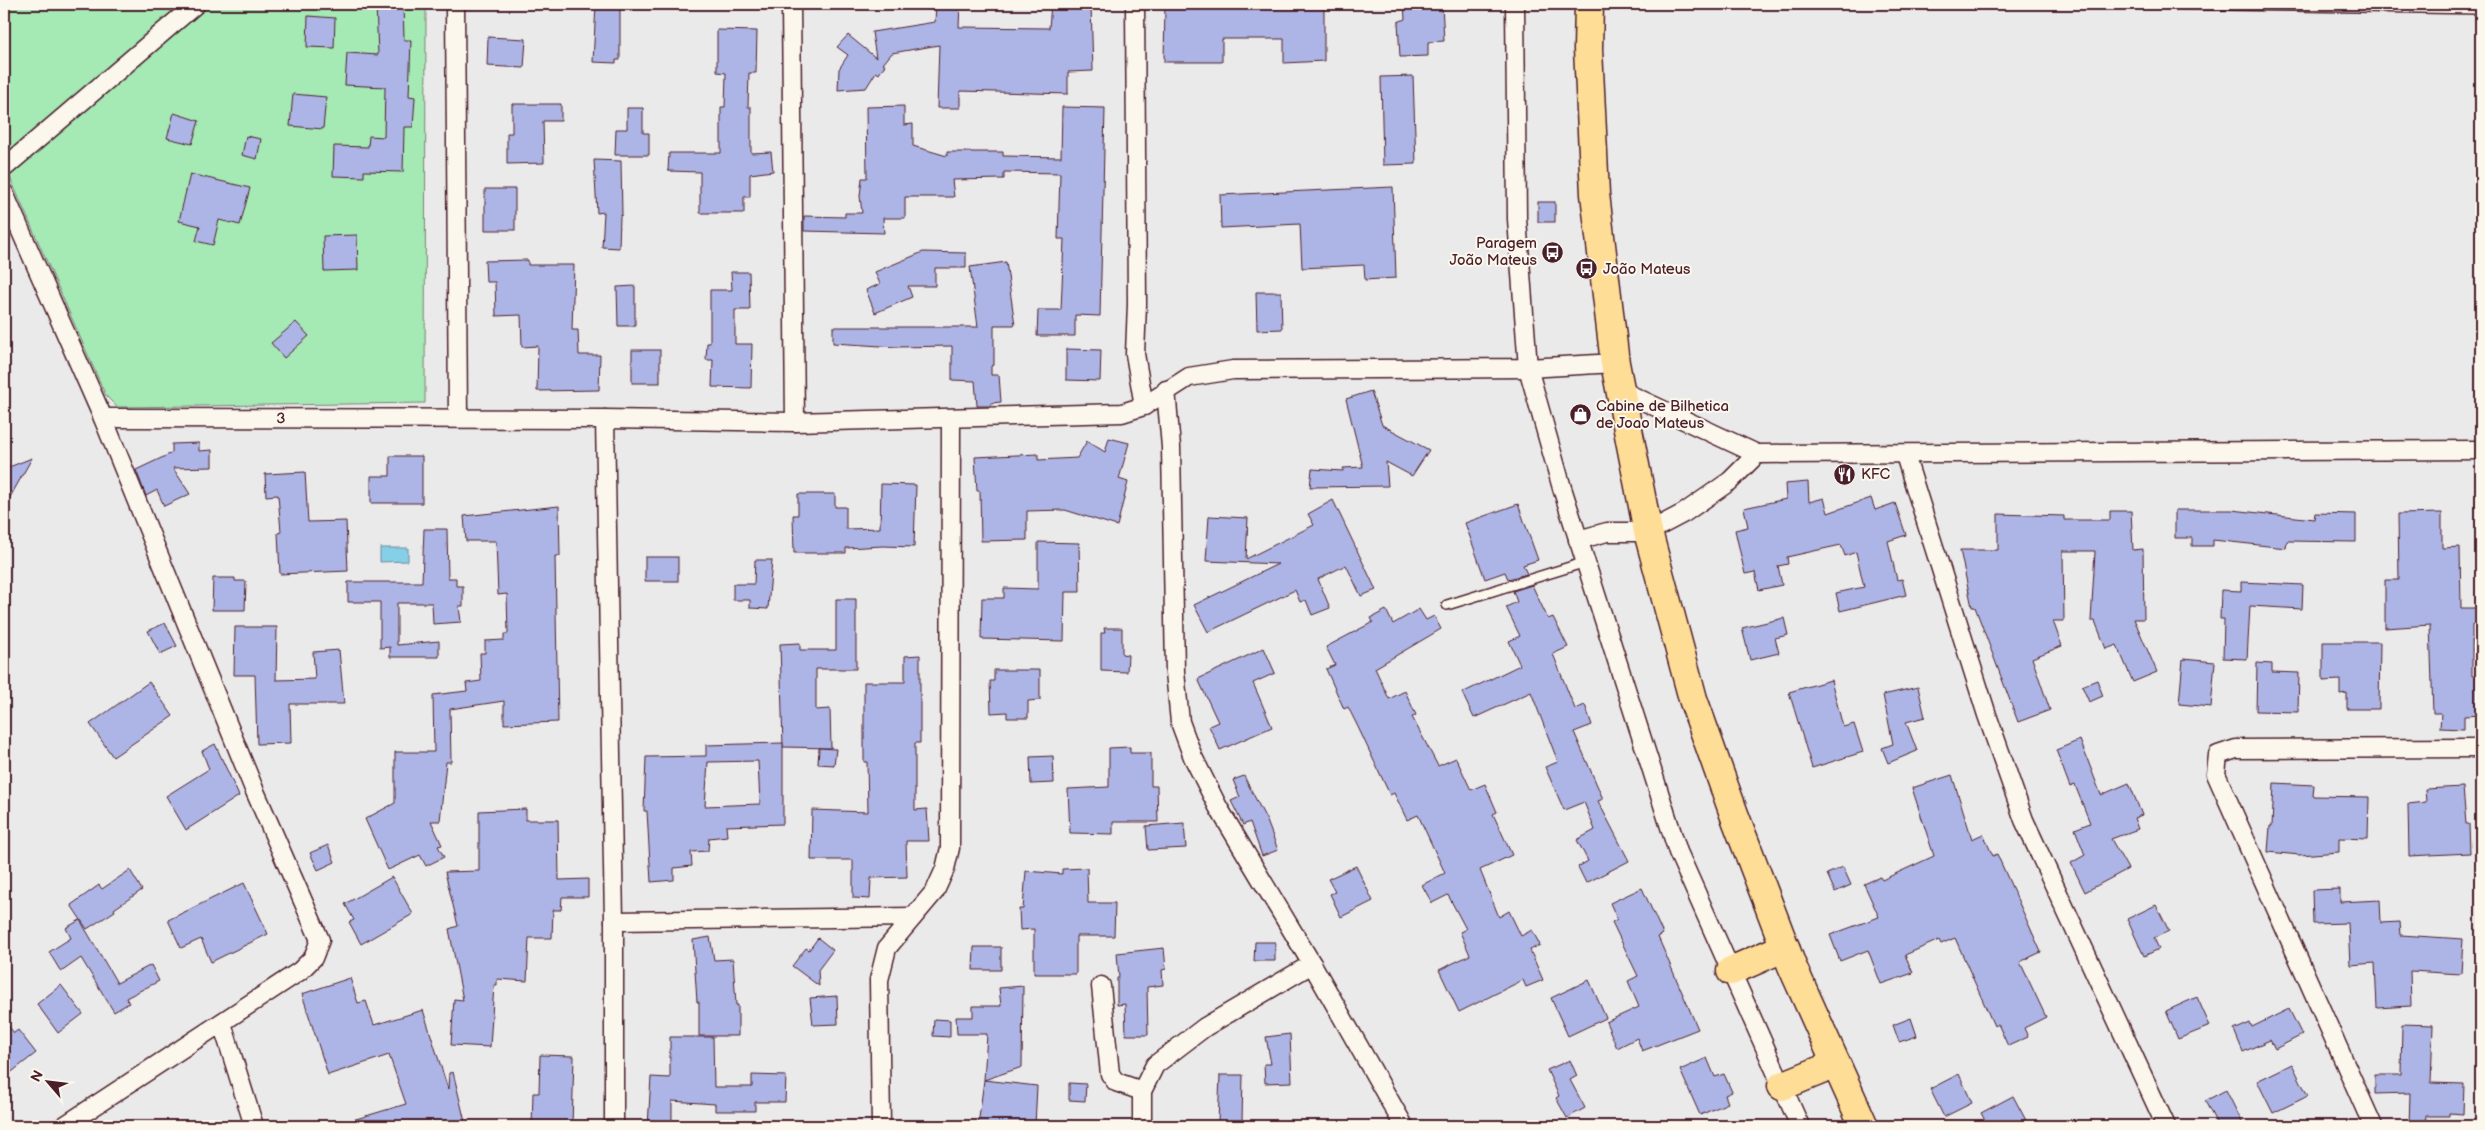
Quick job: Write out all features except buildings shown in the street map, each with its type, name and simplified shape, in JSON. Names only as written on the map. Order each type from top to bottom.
[{"type":"main road","points":[[1589,4],[1588,49],[1595,194],[1615,363],[1622,391],[1648,532],[1693,699],[1785,947],[1864,1126]]},
{"type":"main road","points":[[1731,971],[1785,947]]},
{"type":"main road","points":[[1782,1086],[1836,1064]]},
{"type":"street","points":[[4,168],[196,4]]},
{"type":"street","points":[[455,4],[458,418]]},
{"type":"street","points":[[791,4],[795,422]]},
{"type":"street","points":[[1135,4],[1137,294],[1135,354],[1144,406]]},
{"type":"street","points":[[1515,4],[1517,219],[1528,368],[1578,540],[1678,852],[1800,1126]]},
{"type":"street","points":[[4,193],[104,418],[254,789],[320,940],[314,958],[300,971],[64,1126]]},
{"type":"street","name":"3","points":[[104,418],[458,418],[795,422],[1122,413],[1144,406],[1166,390],[1189,377],[1233,370],[1528,368],[1615,363]]},
{"type":"street","points":[[1166,390],[1171,447],[1175,672],[1180,722],[1193,757],[1218,807],[1312,964],[1404,1126]]},
{"type":"street","points":[[1622,391],[1757,454],[1905,455],[2481,450]]},
{"type":"street","points":[[881,1126],[879,980],[888,948],[935,890],[945,869],[950,848],[951,418]]},
{"type":"street","points":[[605,419],[614,921],[614,1126]]},
{"type":"street","points":[[1578,540],[1608,532],[1648,532],[1684,512],[1730,481],[1757,454]]},
{"type":"street","points":[[1905,455],[1987,715],[2024,820],[2166,1126]]},
{"type":"street","points":[[2373,1126],[2216,774],[2218,756],[2236,749],[2481,748]]},
{"type":"street","points":[[614,921],[913,917]]},
{"type":"street","points":[[1142,1126],[1142,1091],[1155,1065],[1205,1027],[1312,964]]},
{"type":"street","points":[[1100,986],[1110,1074],[1116,1082],[1142,1091]]},
{"type":"street","points":[[222,1023],[254,1126]]},
{"type":"lane","points":[[2163,4],[2481,9]]},
{"type":"lane","points":[[1447,605],[1586,562]]},
{"type":"green space","points":[[4,4],[426,4],[425,403],[117,407],[106,396],[4,164]]},
{"type":"water","points":[[380,548],[408,548],[408,561],[380,562]]},
{"type":"place","name":"Paragem João Mateus","points":[[1553,252]]},
{"type":"place","name":"João Mateus","points":[[1587,269]]},
{"type":"place","name":"Cabine de Bilhetica de Joao Mateus","points":[[1580,415]]},
{"type":"place","name":"KFC","points":[[1845,474]]}]
